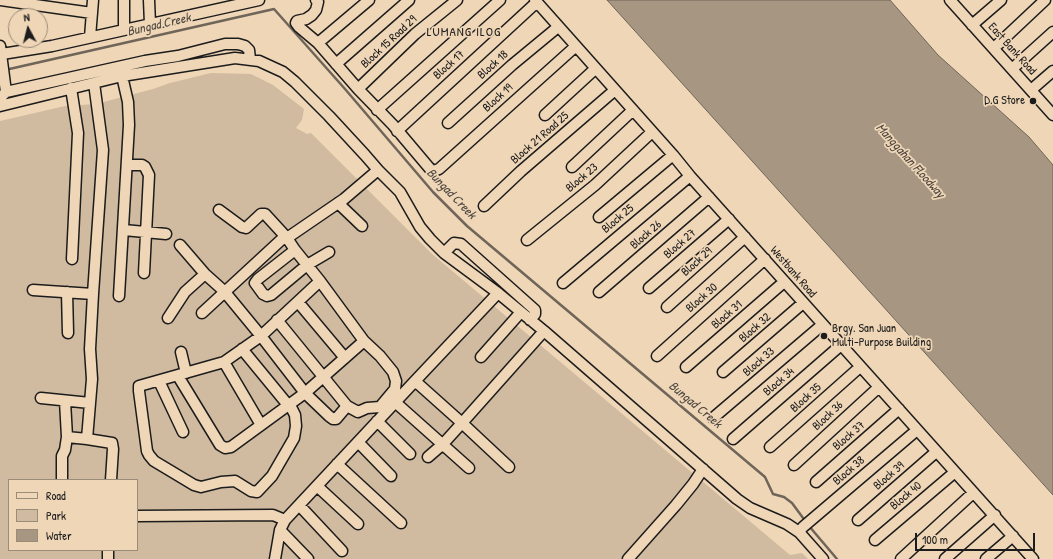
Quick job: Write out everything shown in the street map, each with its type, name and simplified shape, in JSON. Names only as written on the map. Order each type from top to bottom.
[{"type":"street","points":[[0,0],[92,13]]},
{"type":"street","points":[[90,37],[93,0]]},
{"type":"street","points":[[124,0],[124,30]]},
{"type":"street","points":[[149,0],[150,24]]},
{"type":"street","points":[[250,59],[249,50],[245,46],[238,44],[225,44],[178,56],[145,61],[4,92],[1,54],[52,46],[259,0]]},
{"type":"street","points":[[316,0],[318,2],[316,10],[306,19],[299,19],[296,23],[318,43],[377,110],[398,131]]},
{"type":"street","points":[[318,43],[368,0]]},
{"type":"street","points":[[336,64],[409,0]]},
{"type":"street","name":"Block 15 Road 29","points":[[358,89],[411,38],[457,0]]},
{"type":"street","points":[[377,110],[500,0]]},
{"type":"street","points":[[972,24],[1001,0]]},
{"type":"street","points":[[994,48],[1045,0]]},
{"type":"street","name":"Westbank Road","points":[[536,1],[822,325],[973,493],[995,515],[1031,558]]},
{"type":"street","name":"Block 17","points":[[398,131],[536,1]]},
{"type":"street","name":"East Bank Road","points":[[955,1],[972,24],[1052,112]]},
{"type":"street","name":"Block 18","points":[[448,123],[558,26]]},
{"type":"street","points":[[1012,69],[1053,32]]},
{"type":"street","name":"Block 19","points":[[398,131],[430,170],[433,171],[439,169],[576,46]]},
{"type":"street","points":[[0,106],[122,76],[234,58],[259,61],[282,72],[295,82],[329,116],[400,192],[420,227],[444,253],[498,293],[544,331],[750,508],[801,530],[823,559]]},
{"type":"street","points":[[544,115],[595,69]]},
{"type":"street","points":[[1031,90],[1053,72]]},
{"type":"street","points":[[119,296],[124,230],[128,102],[122,76]]},
{"type":"street","points":[[87,439],[92,379],[90,349],[93,294],[103,150],[94,83]]},
{"type":"street","points":[[71,88],[78,133],[72,259]]},
{"type":"street","name":"Block 21 Road 25","points":[[484,206],[521,171],[615,90]]},
{"type":"street","points":[[572,168],[633,110]]},
{"type":"street","name":"Block 23","points":[[527,240],[595,185],[652,132]]},
{"type":"street","points":[[599,218],[673,155]]},
{"type":"street","points":[[127,165],[142,165],[145,167],[149,175],[144,273]]},
{"type":"street","points":[[202,313],[224,291],[281,240],[287,238],[338,203],[357,189],[378,170]]},
{"type":"street","name":"Block 25","points":[[563,283],[690,176]]},
{"type":"street","name":"Block 26","points":[[599,292],[709,197]]},
{"type":"street","points":[[338,203],[362,226]]},
{"type":"street","points":[[219,210],[242,227],[246,228],[261,214],[265,214],[287,238],[364,341],[380,356],[393,372],[396,381],[395,389],[380,407],[367,408],[358,412],[347,406],[277,320]]},
{"type":"street","name":"Block 27","points":[[649,288],[729,219]]},
{"type":"street","points":[[124,230],[166,234]]},
{"type":"street","name":"Block 29","points":[[667,307],[745,237]]},
{"type":"street","points":[[444,253],[454,243],[461,244],[535,310],[535,314],[530,320]]},
{"type":"street","points":[[180,245],[205,274],[224,291],[305,393],[332,419],[336,419],[347,406]]},
{"type":"street","points":[[295,250],[255,283],[263,294],[267,296],[271,295],[307,265],[329,252]]},
{"type":"street","name":"Block 30","points":[[657,356],[765,259]]},
{"type":"street","points":[[168,318],[185,292],[205,274]]},
{"type":"street","points":[[242,349],[292,409],[295,415],[296,426],[294,438],[272,476],[257,492],[251,491],[235,481],[221,482],[201,487],[194,485],[154,461],[147,451],[139,386],[224,362],[242,349],[261,336],[320,281]]},
{"type":"street","name":"Block 31","points":[[686,368],[784,282]]},
{"type":"street","points":[[33,290],[93,294]]},
{"type":"street","points":[[67,292],[68,333]]},
{"type":"street","points":[[275,559],[280,530],[285,520],[498,293]]},
{"type":"street","points":[[298,302],[346,358]]},
{"type":"street","name":"Block 32","points":[[723,372],[803,303]]},
{"type":"street","points":[[482,357],[521,312]]},
{"type":"street","name":"Block 33","points":[[713,418],[822,325]]},
{"type":"street","points":[[428,457],[462,423],[544,331]]},
{"type":"street","points":[[181,352],[182,375],[220,446],[225,448],[231,447],[305,393],[364,341]]},
{"type":"street","name":"Block 34","points":[[733,439],[841,345]]},
{"type":"street","points":[[224,362],[261,425]]},
{"type":"street","name":"Block 35","points":[[770,447],[860,367]]},
{"type":"street","points":[[159,381],[183,432]]},
{"type":"street","points":[[415,381],[509,467]]},
{"type":"street","name":"Block 36","points":[[794,465],[878,387]]},
{"type":"street","points":[[41,398],[65,402],[90,403]]},
{"type":"street","points":[[62,479],[62,456],[65,450],[67,437],[65,402]]},
{"type":"street","points":[[395,402],[469,468]]},
{"type":"street","name":"Block 37","points":[[816,482],[899,409]]},
{"type":"street","points":[[377,421],[410,454]]},
{"type":"street","name":"Block 38","points":[[801,530],[917,430]]},
{"type":"street","points":[[67,437],[112,443],[111,479]]},
{"type":"street","points":[[358,442],[391,476]]},
{"type":"street","name":"Block 39","points":[[858,520],[936,452]]},
{"type":"street","points":[[338,464],[401,523]]},
{"type":"street","points":[[628,559],[693,484],[703,469]]},
{"type":"street","name":"Block 40","points":[[875,540],[955,472]]},
{"type":"street","points":[[317,486],[358,524]]},
{"type":"street","points":[[901,559],[973,493]]},
{"type":"street","points":[[299,506],[342,551]]},
{"type":"street","points":[[138,516],[273,515],[285,520]]},
{"type":"street","points":[[944,559],[995,515]]},
{"type":"street","points":[[280,530],[308,559]]},
{"type":"street","points":[[986,559],[1013,536]]},
{"type":"green space","points":[[211,73],[251,74],[273,85],[304,109],[302,120],[296,128],[307,134],[311,133],[432,254],[790,555],[802,553],[808,559],[0,559],[0,121],[65,106],[96,104],[170,83]]},
{"type":"water","name":"Manggahan Floodway","points":[[607,0],[890,0],[938,55],[1029,137],[1053,165],[1053,495]]},
{"type":"waterway","name":"Bungad Creek","points":[[5,70],[274,9],[433,192],[467,226],[765,477],[773,494],[784,497],[792,503],[806,522]]},
{"type":"waterway","name":"Bungad Creek","points":[[809,526],[837,559]]},
{"type":"place","name":"D.G Store","points":[[1033,101]]},
{"type":"place","name":"Brgy. San Juan Multi-Purpose Building","points":[[824,336]]},
{"type":"district","name":"LUMANG ILOG","points":[[464,33]]}]
